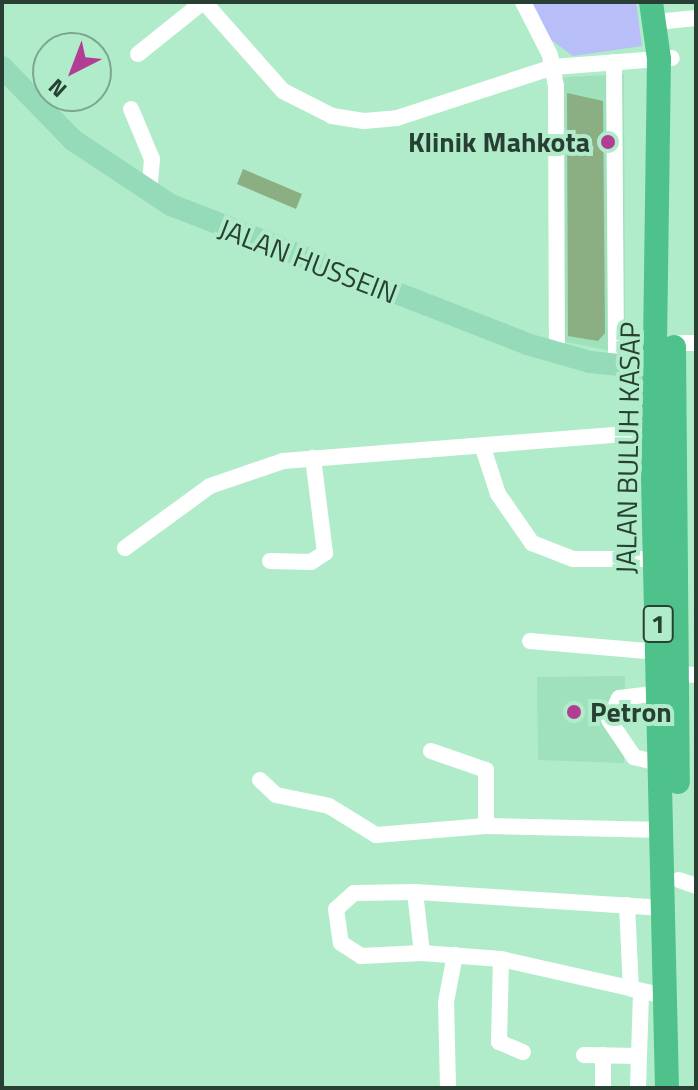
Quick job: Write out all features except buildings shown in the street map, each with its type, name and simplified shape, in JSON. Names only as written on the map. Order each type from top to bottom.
[{"type":"highway","name":"JALAN BULUH KASAP","points":[[660,12],[685,343],[679,482],[688,674],[682,1088]]},
{"type":"highway","name":"JALAN BULUH KASAP","points":[[665,59],[653,481],[661,693],[667,1088]]},
{"type":"highway","points":[[653,481],[679,482]]},
{"type":"main road","name":"JALAN HUSSEIN","points":[[2,67],[73,140],[149,193],[240,235],[557,353],[616,365],[658,369]]},
{"type":"street","points":[[138,54],[204,2],[272,82],[332,116],[397,118],[553,67],[665,59]]},
{"type":"street","points":[[523,2],[553,67],[557,353]]},
{"type":"street","points":[[660,12],[696,18]]},
{"type":"street","points":[[614,62],[616,365]]},
{"type":"street","points":[[131,109],[152,159],[149,193]]},
{"type":"street","points":[[125,548],[221,481],[313,458],[483,448],[653,432]]},
{"type":"street","points":[[483,448],[498,494],[532,543],[573,559],[656,559]]},
{"type":"street","points":[[270,561],[311,562],[325,553],[313,458]]},
{"type":"street","points":[[530,641],[659,652]]},
{"type":"street","points":[[661,693],[619,698],[609,720],[634,757],[662,764]]},
{"type":"street","points":[[431,751],[486,770],[486,826]]},
{"type":"street","points":[[260,780],[276,795],[329,806],[367,833],[486,826],[663,830]]},
{"type":"street","points":[[664,908],[415,892],[346,896],[336,909],[337,935],[361,956],[422,953],[501,959],[665,996]]},
{"type":"street","points":[[415,892],[422,953]]},
{"type":"street","points":[[627,905],[636,990],[638,1088]]},
{"type":"street","points":[[448,1088],[446,1002],[455,955]]},
{"type":"street","points":[[501,959],[499,1042],[523,1052]]},
{"type":"street","points":[[584,1055],[638,1056]]},
{"type":"street","points":[[603,1055],[603,1088]]},
{"type":"shaded area","points":[[527,2],[636,2],[642,46],[573,56],[546,36]]},
{"type":"shaded area","points":[[624,74],[625,354],[553,339],[552,78]]},
{"type":"shaded area","points":[[625,676],[624,763],[538,760],[537,677]]},
{"type":"place","name":"Klinik Mahkota","points":[[608,142]]},
{"type":"place","name":"Petron","points":[[574,712]]}]
